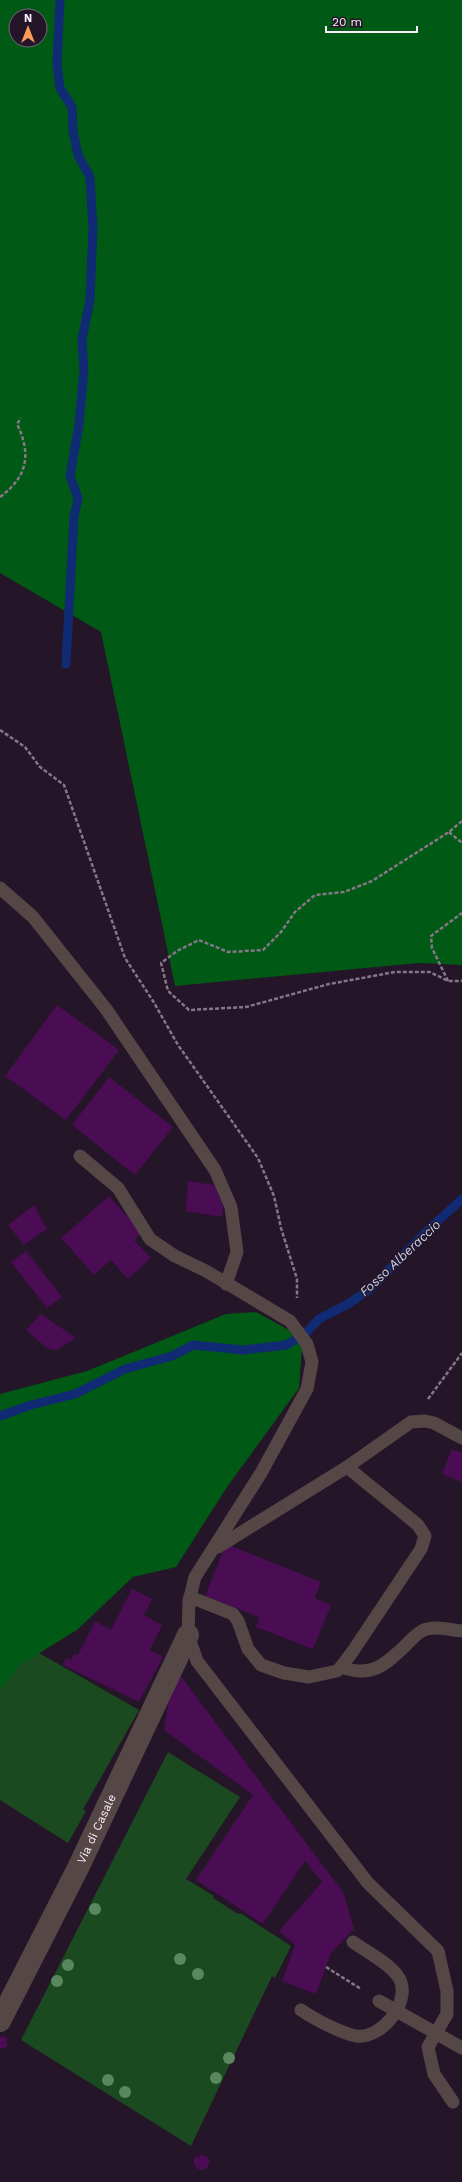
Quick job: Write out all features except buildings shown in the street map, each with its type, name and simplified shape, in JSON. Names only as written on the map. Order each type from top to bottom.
[{"type":"street","name":"Via di Casale","points":[[0,2021],[78,1868],[188,1635]]},
{"type":"lane","points":[[0,888],[33,916],[106,1009],[215,1170],[231,1207],[237,1252],[226,1284]]},
{"type":"lane","points":[[80,1156],[118,1188],[150,1239],[175,1256],[206,1270],[226,1284],[293,1324],[307,1344],[312,1362],[307,1389],[261,1473],[214,1549],[206,1557],[195,1576],[190,1597],[188,1635],[197,1662],[368,1883],[438,1951],[446,1991],[447,2014],[435,2032],[428,2047],[434,2074],[454,2102]]},
{"type":"lane","points":[[214,1549],[347,1467],[411,1422],[425,1421],[434,1423],[462,1438]]},
{"type":"lane","points":[[190,1597],[233,1614],[238,1620],[248,1649],[261,1664],[284,1673],[309,1677],[337,1671],[353,1651],[420,1549],[425,1536],[418,1525],[347,1467]]},
{"type":"lane","points":[[341,1666],[353,1671],[371,1671],[385,1664],[423,1631],[440,1629],[462,1631]]},
{"type":"lane","points":[[301,2010],[316,2020],[357,2036],[376,2032],[388,2024],[402,1999],[403,1984],[397,1974],[353,1942]]},
{"type":"lane","points":[[379,2001],[462,2048]]},
{"type":"path","points":[[0,497],[19,480],[26,465],[25,444],[17,424],[21,418]]},
{"type":"path","points":[[0,730],[25,747],[40,767],[64,784],[125,958],[153,1001],[178,1046],[258,1158],[274,1196],[281,1228],[297,1279],[296,1308],[293,1324]]},
{"type":"path","points":[[462,821],[449,832],[372,881],[344,892],[315,895],[295,912],[281,932],[263,950],[228,952],[199,940],[177,951],[161,963],[168,991],[189,1010],[246,1006],[329,984],[394,972],[430,972],[448,981],[462,981]]},
{"type":"path","points":[[449,832],[462,843]]},
{"type":"path","points":[[448,981],[432,948],[431,936],[462,913]]},
{"type":"path","points":[[411,1422],[462,1353]]},
{"type":"path","points":[[326,1967],[379,2001]]},
{"type":"green space","points":[[0,0],[462,0],[462,965],[419,963],[175,986],[101,632],[0,573]]},
{"type":"green space","points":[[256,1312],[296,1334],[302,1348],[299,1388],[227,1487],[176,1567],[133,1577],[77,1630],[20,1665],[0,1691],[0,1394],[87,1371],[226,1314]]},
{"type":"green space","points":[[25,1645],[139,1710],[83,1809],[86,1811],[68,1843],[0,1800],[0,1677]]},
{"type":"green space","points":[[168,1752],[240,1797],[186,1879],[214,1896],[213,1898],[238,1914],[240,1913],[291,1946],[275,1978],[272,1976],[191,2146],[21,2040]]},
{"type":"waterway","points":[[60,0],[57,64],[60,88],[72,107],[73,131],[78,155],[90,177],[93,228],[90,300],[82,340],[84,369],[79,425],[70,476],[78,498],[74,517],[66,664]]},
{"type":"waterway","name":"Fosso Alberaccio","points":[[0,1416],[31,1405],[75,1394],[125,1369],[172,1356],[193,1345],[244,1350],[286,1345],[304,1335],[319,1319],[348,1304],[370,1289],[427,1231],[462,1199]]}]
